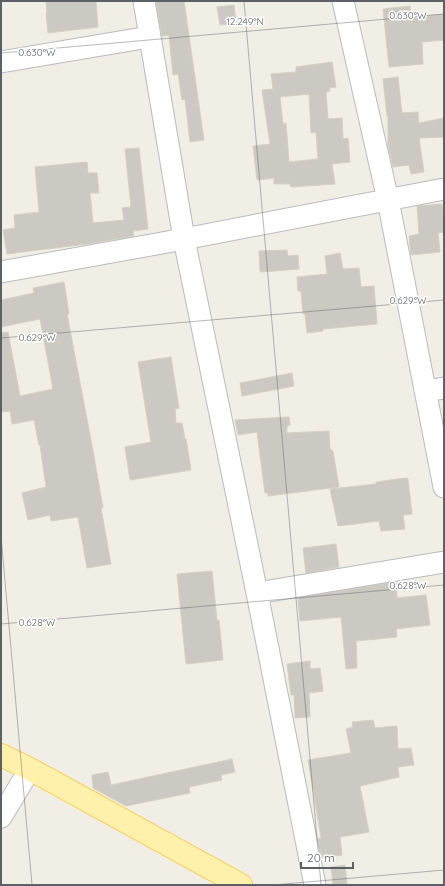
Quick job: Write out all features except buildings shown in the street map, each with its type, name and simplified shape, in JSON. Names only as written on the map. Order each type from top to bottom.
[{"type":"main road","points":[[1,755],[30,769],[241,885]]},
{"type":"street","points":[[144,1],[184,239],[315,885]]},
{"type":"street","points":[[343,1],[388,200],[434,390],[444,486]]},
{"type":"street","points":[[1,62],[149,37]]},
{"type":"street","points":[[1,272],[184,239],[444,189]]},
{"type":"street","points":[[257,593],[444,562]]},
{"type":"street","points":[[1,818],[30,769]]}]
